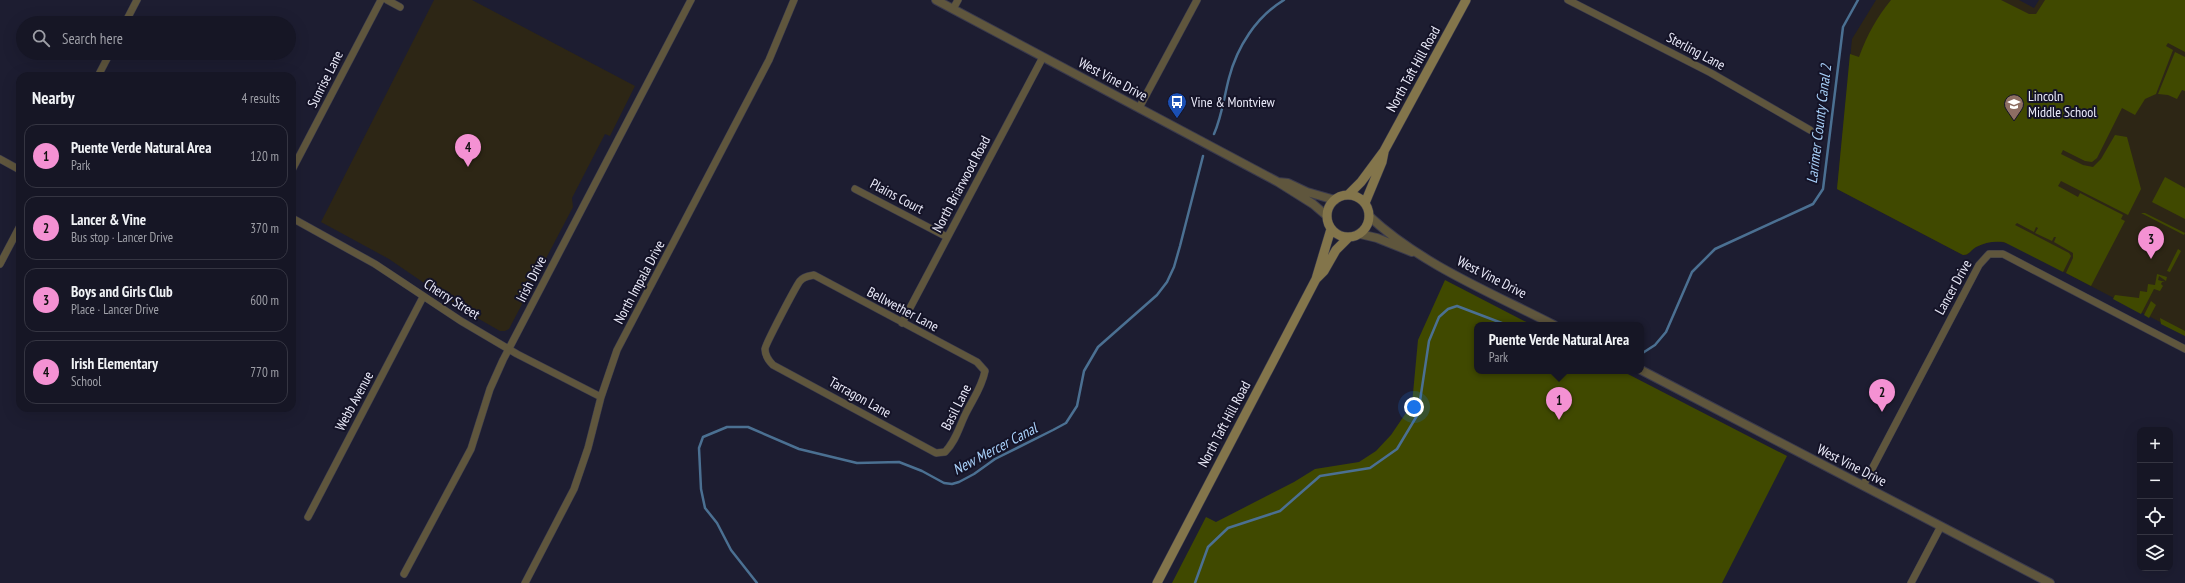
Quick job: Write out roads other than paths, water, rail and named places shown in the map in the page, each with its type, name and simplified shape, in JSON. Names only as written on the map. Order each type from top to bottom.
[{"type":"main road","name":"North Taft Hill Road","points":[[1348,195],[1362,182],[1384,151],[1466,0]]},
{"type":"main road","name":"North Taft Hill Road","points":[[1365,203],[1382,162],[1384,151]]},
{"type":"main road","points":[[1365,203],[1354,196],[1348,195],[1335,200],[1329,207],[1327,216],[1331,229],[1339,235],[1349,237],[1360,234],[1366,225],[1369,216]]},
{"type":"main road","name":"West Vine Drive","points":[[1365,203],[1369,216]]},
{"type":"main road","name":"North Taft Hill Road","points":[[1157,583],[1316,279],[1331,229]]},
{"type":"main road","name":"North Taft Hill Road","points":[[1316,279],[1324,271],[1336,250],[1349,237]]},
{"type":"street","points":[[129,16],[138,0]]},
{"type":"street","name":"Sunrise Lane","points":[[296,162],[381,0]]},
{"type":"street","points":[[387,0],[400,7]]},
{"type":"street","name":"Irish Drive","points":[[404,574],[470,450],[490,389],[509,349],[692,0]]},
{"type":"street","name":"North Impala Drive","points":[[525,583],[574,489],[588,448],[601,397],[617,350],[769,60],[794,0]]},
{"type":"street","name":"West Vine Drive","points":[[936,0],[1278,182],[1313,204],[1327,216]]},
{"type":"street","points":[[953,9],[958,0]]},
{"type":"street","points":[[1139,108],[1197,0]]},
{"type":"street","name":"Sterling Lane","points":[[1568,0],[1711,73],[1810,130]]},
{"type":"street","name":"North Briarwood Road","points":[[902,324],[1043,57]]},
{"type":"street","points":[[100,72],[106,60]]},
{"type":"street","points":[[0,159],[16,168]]},
{"type":"street","name":"West Vine Drive","points":[[1278,182],[1288,183],[1307,192],[1335,200]]},
{"type":"street","name":"Plains Court","points":[[855,189],[947,237]]},
{"type":"street","name":"West Vine Drive","points":[[1369,216],[1382,230],[1417,254],[1548,322]]},
{"type":"street","name":"Cherry Street","points":[[296,220],[375,264],[423,297],[509,349],[601,397]]},
{"type":"street","points":[[0,264],[16,234]]},
{"type":"street","name":"West Vine Drive","points":[[1360,234],[1417,254]]},
{"type":"street","name":"Lancer Drive","points":[[1863,486],[1979,264],[1989,254],[2003,254],[2185,349]]},
{"type":"street","name":"Bellwether Lane","points":[[766,356],[765,349],[768,340],[776,328],[796,286],[801,279],[807,276],[822,278],[830,285],[977,362],[985,371]]},
{"type":"street","name":"Webb Avenue","points":[[308,517],[423,297]]},
{"type":"street","name":"Tarragon Lane","points":[[766,356],[773,365],[936,453],[945,452]]},
{"type":"street","name":"Basil Lane","points":[[945,452],[952,445],[966,412],[983,382],[985,371]]},
{"type":"street","name":"West Vine Drive","points":[[1644,372],[2050,583]]},
{"type":"street","points":[[1911,583],[1941,526]]},
{"type":"waterway","name":"New Mercer Canal","points":[[1214,134],[1221,113],[1229,78],[1237,55],[1256,24],[1284,0]]},
{"type":"waterway","name":"Larimer County Canal 2","points":[[1644,352],[1655,345],[1666,332],[1692,272],[1715,249],[1813,204],[1823,189],[1843,27],[1858,0]]},
{"type":"waterway","name":"New Mercer Canal","points":[[757,583],[731,550],[717,523],[705,508],[701,489],[699,448],[703,437],[727,427],[748,427],[799,449],[857,463],[899,462],[922,471],[944,483],[952,484],[974,474],[995,459],[1066,423],[1077,406],[1084,371],[1098,347],[1157,295],[1167,282],[1174,267],[1203,156]]},
{"type":"waterway","name":"Larimer County Canal 2","points":[[1195,583],[1208,547],[1228,528],[1280,511],[1320,476],[1370,468],[1397,449],[1418,414],[1429,341],[1439,317],[1448,309],[1457,306],[1499,322]]},
{"type":"place","name":"Vine & Montview","points":[[1177,119]]},
{"type":"place","name":"Lincoln Middle School","points":[[2014,121]]},
{"type":"place","name":"Irish Elementary","points":[[468,167]]},
{"type":"place","name":"Boys and Girls Club","points":[[2151,259]]},
{"type":"place","name":"Lancer & Vine","points":[[1882,412]]},
{"type":"place","name":"Puente Verde Natural Area","points":[[1559,420]]}]
